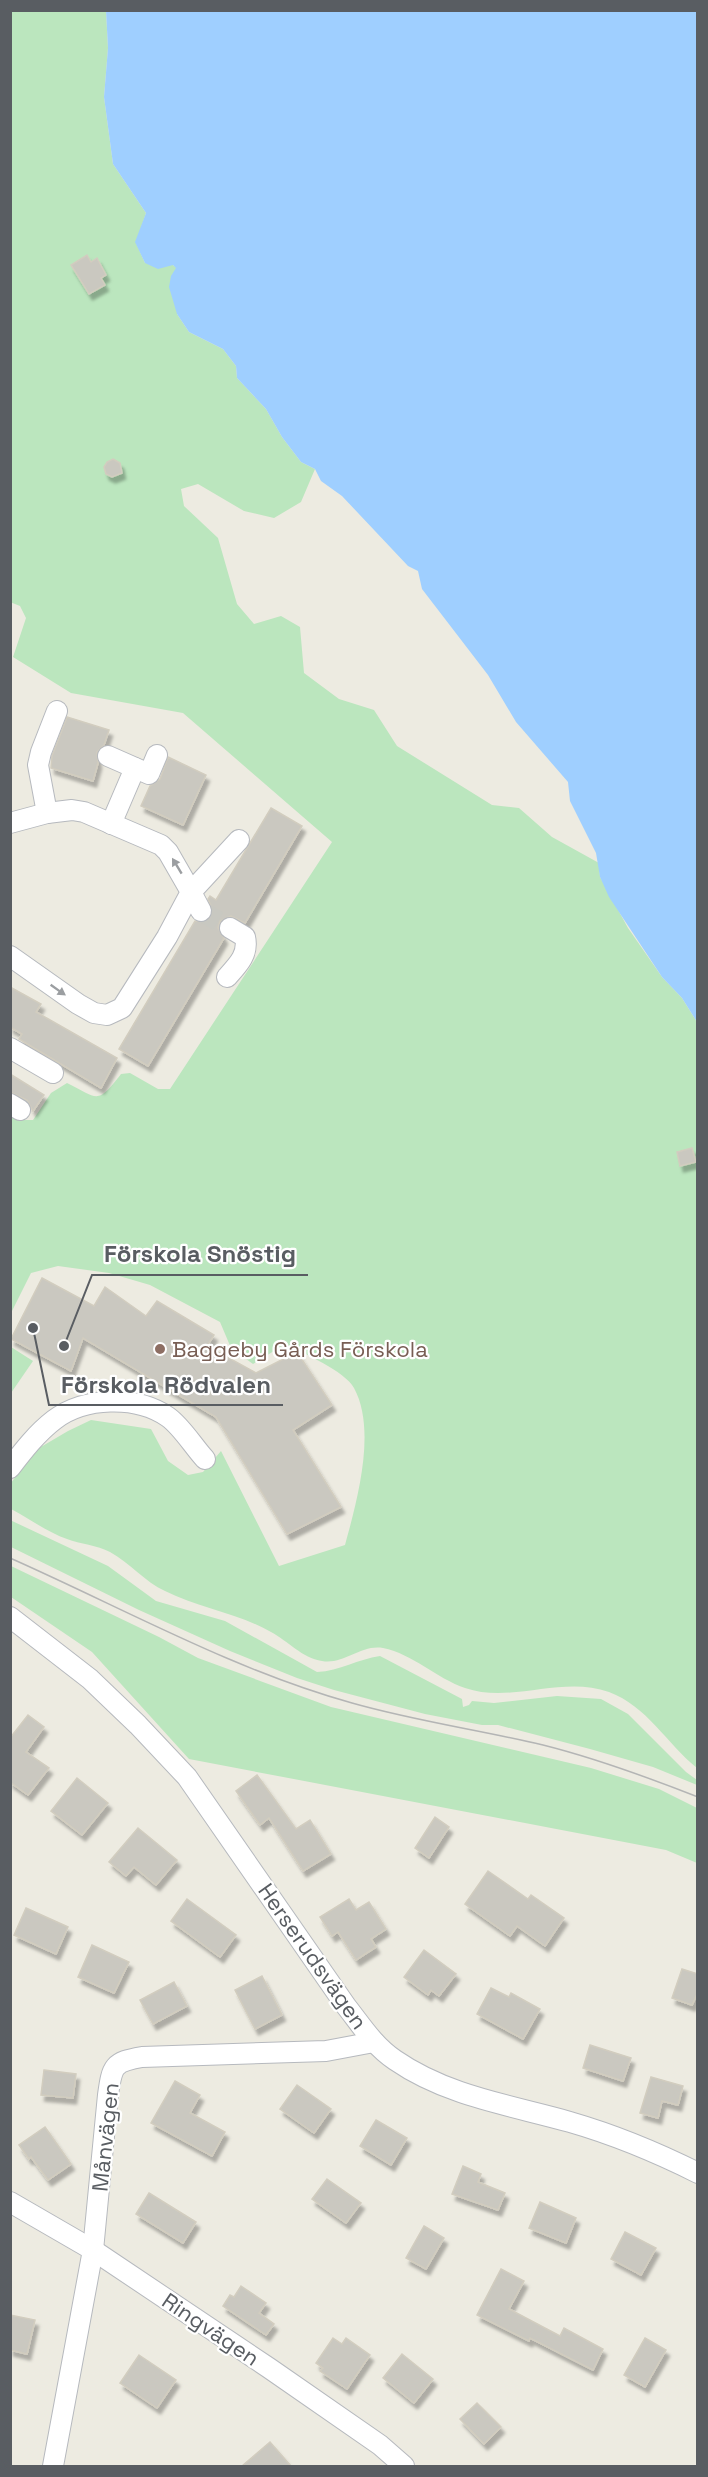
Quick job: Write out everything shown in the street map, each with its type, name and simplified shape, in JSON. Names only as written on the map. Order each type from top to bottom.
[{"type":"street","points":[[46,813],[38,765],[40,752],[57,711]]},
{"type":"street","points":[[108,756],[149,774],[157,755]]},
{"type":"street","points":[[111,824],[135,768]]},
{"type":"street","points":[[10,823],[46,813],[72,810],[84,812],[160,846],[168,852],[201,911]]},
{"type":"street","points":[[10,956],[94,1013],[106,1015],[122,1008],[167,937],[191,892],[239,840]]},
{"type":"street","points":[[227,977],[240,963],[247,946],[245,937],[230,928]]},
{"type":"street","points":[[10,1048],[53,1073]]},
{"type":"street","points":[[10,1468],[21,1453],[56,1418],[87,1405],[110,1401],[130,1401],[150,1407],[169,1418],[205,1459]]},
{"type":"street","name":"Herserudsvägen","points":[[10,1617],[90,1679],[187,1777],[346,2006],[374,2042],[392,2058],[434,2083],[613,2135],[698,2173]]},
{"type":"street","name":"Månvägen","points":[[53,2466],[93,2250],[112,2072],[122,2061],[142,2058],[326,2051],[374,2042]]},
{"type":"street","name":"Ringvägen","points":[[10,2202],[93,2250],[380,2445],[404,2466]]},
{"type":"green space","points":[[11,11],[106,11],[108,48],[104,97],[113,164],[146,213],[136,243],[145,263],[173,265],[177,268],[177,314],[189,332],[223,349],[236,366],[237,378],[266,409],[282,437],[301,462],[315,469],[301,502],[274,518],[244,511],[198,484],[181,489],[184,506],[218,538],[237,604],[254,624],[281,616],[300,627],[304,673],[339,699],[374,710],[397,746],[492,805],[519,808],[552,837],[599,863],[600,877],[628,928],[662,977],[682,998],[697,1022],[697,1768],[635,1706],[609,1692],[573,1686],[518,1692],[482,1692],[454,1684],[404,1655],[383,1648],[367,1649],[338,1660],[315,1659],[258,1625],[178,1597],[144,1578],[110,1552],[60,1536],[11,1509],[11,1483],[34,1451],[68,1431],[91,1420],[151,1429],[168,1461],[188,1475],[203,1472],[221,1451],[279,1566],[345,1545],[363,1466],[364,1424],[361,1405],[354,1388],[342,1375],[285,1344],[253,1364],[231,1348],[220,1322],[150,1285],[109,1273],[58,1266],[31,1273],[11,1313],[11,1116],[18,1120],[33,1120],[51,1093],[67,1083],[97,1096],[107,1091],[121,1074],[130,1073],[158,1089],[170,1089],[332,842],[183,713],[71,693],[13,657],[26,618],[20,606],[10,602]]},
{"type":"green space","points":[[11,1347],[33,1361],[11,1393]]},
{"type":"green space","points":[[10,1520],[108,1566],[156,1601],[225,1621],[317,1672],[333,1670],[380,1656],[462,1699],[463,1707],[472,1701],[494,1703],[557,1696],[601,1699],[628,1714],[686,1772],[697,1780],[697,1785],[653,1767],[590,1749],[498,1725],[482,1725],[425,1714],[297,1678],[139,1610],[11,1547]]},
{"type":"green space","points":[[11,1566],[198,1658],[331,1707],[591,1768],[659,1789],[697,1808],[697,1863],[666,1850],[189,1759],[92,1652],[11,1597]]},
{"type":"water","points":[[106,11],[697,11],[697,1022],[682,998],[662,977],[609,897],[600,877],[596,853],[570,801],[568,782],[516,722],[488,675],[422,589],[418,571],[408,566],[342,496],[321,481],[315,469],[301,462],[282,437],[266,409],[237,378],[236,366],[223,349],[189,332],[177,314],[169,287],[171,276],[176,268],[173,265],[158,269],[145,263],[135,242],[146,213],[113,164],[104,97],[108,48]]},
{"type":"building","points":[[87,255],[91,262],[97,258],[106,275],[101,278],[105,285],[89,294],[71,265]]},
{"type":"building","points":[[113,459],[120,463],[122,473],[112,477],[106,474],[104,467]]},
{"type":"building","points":[[67,717],[109,730],[104,745],[97,752],[98,763],[93,781],[51,768],[52,756]]},
{"type":"building","points":[[168,757],[206,775],[183,825],[141,806],[150,786],[160,779]]},
{"type":"building","points":[[271,808],[302,826],[245,923],[231,916],[220,921],[218,928],[224,938],[148,1066],[119,1049],[195,921],[206,922],[211,917],[213,911],[208,899],[210,896],[216,900]]},
{"type":"building","points":[[10,987],[41,1004],[36,1012],[117,1058],[101,1088],[19,1039],[22,1034],[10,1027]]},
{"type":"building","points":[[10,1074],[44,1095],[33,1111],[27,1100],[10,1092]]},
{"type":"building","points":[[692,1148],[696,1162],[680,1166],[677,1152]]},
{"type":"building","points":[[42,1278],[94,1306],[105,1287],[146,1316],[157,1301],[214,1335],[207,1346],[256,1373],[297,1352],[332,1405],[293,1430],[341,1507],[287,1534],[216,1417],[83,1338],[71,1371],[11,1339]]},
{"type":"building","points":[[28,1715],[44,1727],[26,1752],[49,1768],[28,1795],[10,1782],[10,1738]]},
{"type":"building","points":[[257,1775],[296,1829],[310,1820],[331,1854],[303,1871],[269,1818],[260,1825],[236,1791]]},
{"type":"building","points":[[77,1778],[108,1803],[82,1835],[51,1811]]},
{"type":"building","points":[[435,1817],[449,1827],[429,1858],[415,1848]]},
{"type":"building","points":[[138,1828],[177,1860],[156,1885],[134,1867],[126,1876],[109,1862]]},
{"type":"building","points":[[488,1871],[528,1899],[531,1895],[564,1918],[545,1946],[517,1926],[510,1936],[465,1904]]},
{"type":"building","points":[[187,1899],[236,1935],[220,1957],[171,1921]]},
{"type":"building","points":[[349,1899],[356,1910],[369,1902],[386,1929],[371,1939],[376,1947],[356,1960],[338,1932],[332,1936],[320,1917]]},
{"type":"building","points":[[26,1908],[68,1927],[56,1954],[14,1935]]},
{"type":"building","points":[[92,1945],[129,1962],[114,1993],[78,1977]]},
{"type":"building","points":[[424,1950],[456,1974],[439,1996],[431,1990],[428,1995],[404,1977]]},
{"type":"building","points":[[682,1969],[698,1974],[698,1992],[692,2005],[672,1998]]},
{"type":"building","points":[[262,1976],[282,2015],[255,2029],[235,1990]]},
{"type":"building","points":[[174,1982],[187,2006],[153,2024],[140,2000]]},
{"type":"building","points":[[491,1988],[509,1997],[511,1993],[540,2009],[523,2039],[477,2014]]},
{"type":"building","points":[[590,2045],[631,2058],[623,2081],[583,2068]]},
{"type":"building","points":[[44,2070],[76,2074],[73,2098],[41,2095]]},
{"type":"building","points":[[651,2077],[683,2086],[678,2105],[662,2101],[658,2118],[640,2113]]},
{"type":"building","points":[[175,2081],[200,2095],[190,2113],[225,2132],[212,2156],[151,2123]]},
{"type":"building","points":[[297,2085],[331,2109],[314,2133],[280,2109]]},
{"type":"building","points":[[376,2120],[407,2138],[391,2165],[360,2146]]},
{"type":"building","points":[[45,2127],[71,2164],[48,2180],[19,2145]]},
{"type":"building","points":[[463,2166],[481,2174],[478,2182],[505,2193],[498,2210],[452,2194]]},
{"type":"building","points":[[327,2179],[361,2203],[346,2223],[312,2199]]},
{"type":"building","points":[[149,2193],[196,2222],[183,2243],[136,2214]]},
{"type":"building","points":[[540,2202],[576,2218],[566,2243],[529,2228]]},
{"type":"building","points":[[424,2226],[444,2238],[426,2269],[406,2258]]},
{"type":"building","points":[[625,2232],[656,2248],[641,2275],[611,2259]]},
{"type":"building","points":[[501,2269],[524,2281],[509,2309],[560,2336],[564,2328],[603,2349],[593,2370],[530,2338],[529,2341],[477,2315]]},
{"type":"building","points":[[241,2286],[266,2303],[259,2313],[274,2324],[266,2335],[223,2306],[230,2295],[234,2297]]},
{"type":"building","points":[[10,2315],[35,2320],[27,2354],[10,2350]]},
{"type":"building","points":[[333,2338],[342,2344],[346,2338],[370,2355],[347,2389],[320,2371],[323,2368],[316,2363]]},
{"type":"building","points":[[645,2338],[666,2350],[645,2387],[624,2375]]},
{"type":"building","points":[[402,2354],[433,2379],[414,2403],[383,2378]]},
{"type":"building","points":[[139,2355],[176,2380],[157,2408],[120,2383]]},
{"type":"building","points":[[477,2403],[501,2427],[484,2444],[460,2419]]},
{"type":"building","points":[[270,2442],[291,2466],[242,2466]]},
{"type":"tunnel","points":[[201,911],[230,928]]},
{"type":"tram line","points":[[10,1558],[221,1656],[308,1689],[376,1709],[562,1750],[621,1768],[698,1797]]},
{"type":"place","name":"Förskola Rödvalen","points":[[33,1328]]},
{"type":"place","name":"Förskola Snöstig","points":[[64,1346]]},
{"type":"place","name":"Baggeby Gårds Förskola","points":[[160,1349]]}]
